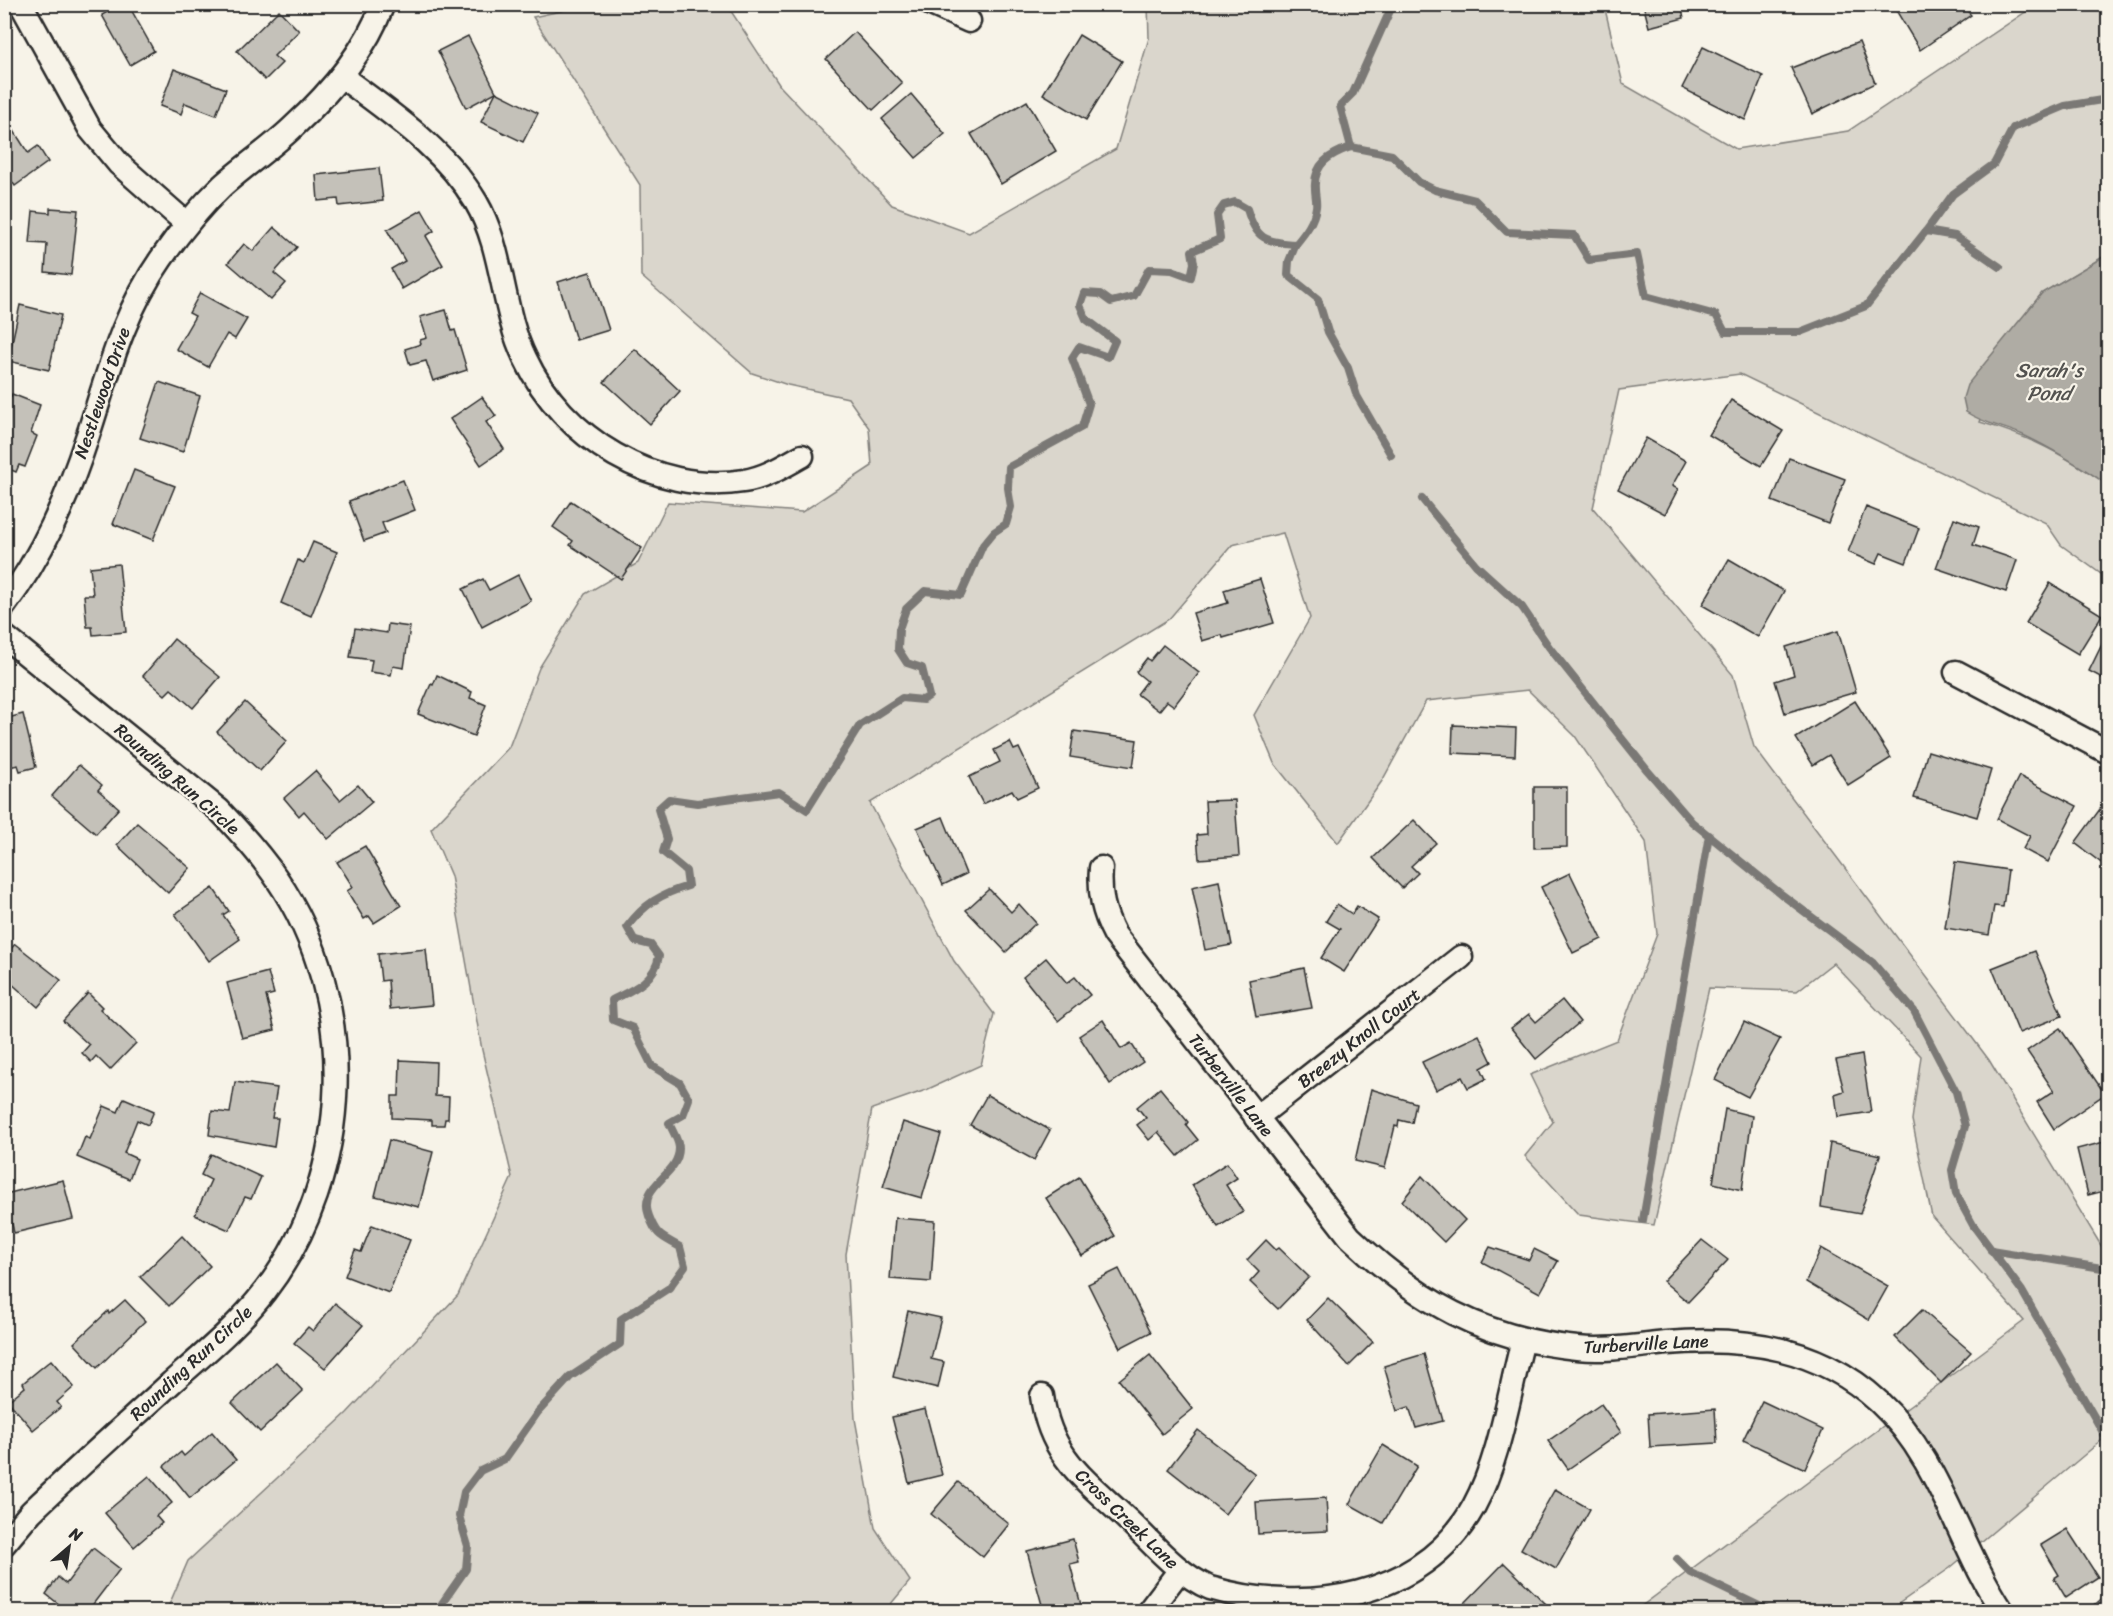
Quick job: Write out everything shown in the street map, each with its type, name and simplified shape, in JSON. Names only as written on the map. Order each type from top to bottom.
[{"type":"street","points":[[21,4],[90,129],[120,164],[187,224]]},
{"type":"street","name":"Nestlewood Drive","points":[[4,606],[20,585],[65,501],[116,346],[136,300],[160,261],[187,224],[222,186],[293,128],[341,76],[358,52],[383,4]]},
{"type":"street","points":[[932,4],[969,21]]},
{"type":"street","points":[[341,76],[411,130],[445,160],[464,184],[477,204],[493,240],[514,333],[525,359],[546,394],[584,434],[635,465],[687,481],[718,484],[747,481],[777,471],[802,456]]},
{"type":"street","name":"Rounding Run Circle","points":[[4,636],[219,810],[246,839],[277,879],[309,941],[325,988],[333,1033],[336,1077],[334,1123],[325,1168],[310,1212],[291,1252],[265,1291],[234,1326],[31,1512],[4,1544]]},
{"type":"street","points":[[1956,672],[2109,752]]},
{"type":"street","name":"Turberville Lane","points":[[1101,868],[1099,889],[1104,913],[1114,935],[1350,1237],[1385,1271],[1420,1296],[1458,1317],[1523,1340],[1580,1348],[1624,1348],[1722,1339],[1757,1342],[1816,1360],[1848,1378],[1878,1401],[1917,1444],[2003,1611]]},
{"type":"street","name":"Breezy Knoll Court","points":[[1256,1118],[1461,957]]},
{"type":"street","name":"Cross Creek Lane","points":[[1042,1396],[1045,1419],[1054,1443],[1069,1464],[1180,1570],[1209,1588],[1239,1600],[1273,1607],[1309,1609],[1339,1605],[1370,1596],[1400,1582],[1430,1560],[1455,1535],[1474,1506],[1489,1474],[1523,1340]]},
{"type":"street","points":[[1148,1611],[1180,1570]]},
{"type":"shaded area","points":[[588,5],[727,5],[780,86],[892,205],[969,233],[1116,149],[1149,38],[1148,5],[1604,5],[1623,84],[1736,149],[1848,131],[2036,5],[2108,5],[2108,254],[2042,293],[2017,325],[1980,422],[2016,434],[2047,448],[2108,485],[2108,579],[2061,545],[2046,523],[1740,374],[1619,390],[1593,508],[1733,675],[1754,747],[1989,1060],[2108,1257],[2108,1435],[1950,1568],[1888,1611],[1635,1611],[2024,1321],[1932,1217],[1912,1120],[1921,1056],[1833,963],[1797,991],[1709,988],[1654,1225],[1579,1215],[1525,1156],[1553,1122],[1530,1075],[1617,1040],[1657,934],[1646,842],[1575,736],[1528,690],[1426,701],[1382,781],[1338,843],[1274,763],[1254,715],[1310,618],[1283,533],[1232,545],[1169,619],[870,803],[954,961],[994,1014],[981,1065],[926,1090],[872,1109],[846,1254],[855,1419],[875,1528],[910,1581],[885,1611],[166,1612],[188,1561],[347,1413],[458,1295],[512,1177],[482,1050],[451,876],[431,829],[509,747],[539,668],[585,594],[638,563],[668,502],[802,512],[872,466],[869,428],[848,398],[788,385],[752,373],[641,276],[640,185],[533,17]]},
{"type":"water","name":"Sarah's Pond","points":[[2108,254],[2108,485],[2034,440],[1966,412],[1963,398],[1967,385],[2042,293]]},
{"type":"building","points":[[121,4],[128,4],[154,51],[130,65],[102,15]]},
{"type":"building","points":[[795,4],[807,4],[799,11]]},
{"type":"building","points":[[1643,4],[1681,4],[1684,18],[1649,27]]},
{"type":"building","points":[[1909,4],[1961,4],[1971,15],[1920,50],[1897,12]]},
{"type":"building","points":[[279,10],[299,31],[274,56],[282,63],[265,80],[237,51]]},
{"type":"building","points":[[855,32],[902,83],[873,110],[826,59]]},
{"type":"building","points":[[1079,35],[1122,61],[1086,120],[1043,94]]},
{"type":"building","points":[[468,36],[496,92],[466,108],[438,51]]},
{"type":"building","points":[[1859,42],[1875,83],[1812,114],[1791,68]]},
{"type":"building","points":[[1703,47],[1763,76],[1745,120],[1682,88]]},
{"type":"building","points":[[174,69],[226,89],[216,115],[185,103],[181,114],[160,106]]},
{"type":"building","points":[[496,92],[538,113],[523,142],[481,122]]},
{"type":"building","points":[[911,94],[945,134],[916,158],[882,119]]},
{"type":"building","points":[[1027,101],[1056,151],[1001,184],[971,134]]},
{"type":"building","points":[[9,123],[28,153],[38,146],[48,162],[15,186],[7,174],[4,176],[4,126]]},
{"type":"building","points":[[379,168],[383,201],[339,206],[338,199],[318,201],[316,175]]},
{"type":"building","points":[[50,208],[78,210],[71,275],[45,272],[47,244],[30,243],[33,211],[50,213]]},
{"type":"building","points":[[422,210],[434,231],[426,236],[443,265],[402,289],[391,269],[405,261],[387,230]]},
{"type":"building","points":[[274,227],[297,247],[274,273],[286,283],[271,300],[228,263],[244,244],[253,251]]},
{"type":"building","points":[[590,272],[609,330],[576,340],[558,282]]},
{"type":"building","points":[[200,293],[247,319],[235,339],[227,334],[208,367],[176,349],[195,316],[189,313]]},
{"type":"building","points":[[20,305],[61,315],[49,370],[8,361]]},
{"type":"building","points":[[446,310],[452,331],[455,330],[467,370],[433,381],[426,361],[410,365],[405,349],[421,344],[420,340],[427,338],[420,317]]},
{"type":"building","points":[[635,349],[680,391],[650,424],[604,382]]},
{"type":"building","points":[[159,382],[200,396],[183,452],[140,438]]},
{"type":"building","points":[[12,394],[40,405],[31,433],[37,436],[25,467],[19,465],[16,472],[4,467],[4,414]]},
{"type":"building","points":[[482,397],[496,416],[486,422],[504,449],[481,465],[450,419]]},
{"type":"building","points":[[1731,400],[1783,431],[1761,466],[1709,435]]},
{"type":"building","points":[[1646,438],[1686,461],[1672,486],[1678,489],[1665,514],[1618,489]]},
{"type":"building","points":[[1789,458],[1845,479],[1828,523],[1772,501]]},
{"type":"building","points":[[134,470],[175,486],[153,540],[113,524]]},
{"type":"building","points":[[403,480],[415,510],[382,523],[386,533],[364,541],[349,501]]},
{"type":"building","points":[[571,501],[642,548],[621,579],[570,545],[573,541],[553,527]]},
{"type":"building","points":[[1866,507],[1919,528],[1906,563],[1881,553],[1876,564],[1848,552]]},
{"type":"building","points":[[1954,518],[1979,527],[1973,545],[2017,560],[2006,592],[1936,568]]},
{"type":"building","points":[[313,542],[337,552],[311,616],[281,603],[298,560],[304,563]]},
{"type":"building","points":[[1729,559],[1784,591],[1758,637],[1702,605]]},
{"type":"building","points":[[119,564],[126,632],[93,635],[92,627],[87,627],[84,595],[93,595],[90,567]]},
{"type":"building","points":[[518,575],[531,601],[482,627],[463,589],[483,579],[489,590]]},
{"type":"building","points":[[1260,579],[1274,623],[1223,638],[1222,635],[1202,641],[1193,613],[1228,603],[1224,590]]},
{"type":"building","points":[[2050,583],[2102,615],[2078,654],[2026,623]]},
{"type":"building","points":[[388,624],[410,627],[404,668],[393,666],[391,675],[370,672],[372,660],[350,657],[355,628],[387,633]]},
{"type":"building","points":[[1838,631],[1856,692],[1785,713],[1775,681],[1794,675],[1786,647]]},
{"type":"building","points":[[2108,632],[2108,681],[2089,671]]},
{"type":"building","points":[[174,639],[220,677],[193,708],[171,689],[165,695],[143,676]]},
{"type":"building","points":[[1163,645],[1199,673],[1174,706],[1167,701],[1159,711],[1137,694],[1147,681],[1136,672],[1147,658],[1150,661]]},
{"type":"building","points":[[437,675],[472,692],[470,698],[486,705],[474,736],[418,714]]},
{"type":"building","points":[[1855,701],[1891,758],[1848,785],[1829,755],[1813,765],[1796,738]]},
{"type":"building","points":[[245,702],[287,741],[260,771],[217,732]]},
{"type":"building","points":[[23,714],[36,767],[20,771],[18,765],[4,768],[4,719]]},
{"type":"building","points":[[1453,725],[1516,728],[1515,756],[1452,753]]},
{"type":"building","points":[[1074,731],[1137,740],[1133,767],[1070,757]]},
{"type":"building","points":[[1010,742],[1014,750],[1019,748],[1038,788],[1017,798],[1012,790],[983,804],[969,777],[1000,762],[994,750]]},
{"type":"building","points":[[1928,751],[1991,770],[1977,817],[1914,798]]},
{"type":"building","points":[[79,765],[102,785],[98,790],[119,808],[96,834],[52,796]]},
{"type":"building","points":[[315,771],[340,800],[358,785],[372,802],[328,839],[304,811],[299,816],[284,798]]},
{"type":"building","points":[[2019,776],[2077,806],[2048,862],[2023,849],[2030,836],[1997,819]]},
{"type":"building","points":[[1534,787],[1567,787],[1567,847],[1534,848]]},
{"type":"building","points":[[1235,800],[1239,856],[1199,859],[1197,835],[1207,834],[1205,801]]},
{"type":"building","points":[[2103,805],[2108,809],[2108,868],[2075,843]]},
{"type":"building","points":[[943,817],[966,874],[943,885],[917,828]]},
{"type":"building","points":[[1414,820],[1436,843],[1411,866],[1418,873],[1402,888],[1373,858]]},
{"type":"building","points":[[137,823],[190,868],[168,893],[117,845]]},
{"type":"building","points":[[365,846],[401,906],[374,923],[369,916],[364,919],[347,891],[353,887],[337,862]]},
{"type":"building","points":[[1955,862],[2008,870],[2003,907],[1994,906],[1989,935],[1945,928]]},
{"type":"building","points":[[1570,873],[1602,939],[1573,953],[1541,887]]},
{"type":"building","points":[[1219,881],[1232,945],[1205,950],[1192,887]]},
{"type":"building","points":[[213,888],[229,911],[223,915],[240,939],[209,961],[175,914]]},
{"type":"building","points":[[989,889],[1011,912],[1019,904],[1036,923],[1006,952],[966,910]]},
{"type":"building","points":[[1337,904],[1352,914],[1357,906],[1378,919],[1344,972],[1321,958],[1340,929],[1326,921]]},
{"type":"building","points":[[15,944],[61,980],[38,1007],[11,983],[6,988],[4,986],[4,957]]},
{"type":"building","points":[[426,949],[432,1005],[390,1009],[388,980],[381,981],[378,954]]},
{"type":"building","points":[[2035,951],[2062,1016],[2019,1033],[1992,968]]},
{"type":"building","points":[[1046,958],[1067,983],[1075,977],[1090,995],[1058,1021],[1023,977]]},
{"type":"building","points":[[1304,968],[1312,1008],[1256,1017],[1249,980]]},
{"type":"building","points":[[268,972],[274,994],[266,996],[275,1030],[242,1038],[227,983]]},
{"type":"building","points":[[88,993],[102,1007],[100,1009],[136,1043],[110,1070],[96,1056],[91,1062],[82,1053],[89,1045],[63,1021]]},
{"type":"building","points":[[1562,1000],[1580,1022],[1536,1059],[1511,1028],[1529,1014],[1536,1022]]},
{"type":"building","points":[[1103,1020],[1121,1049],[1131,1043],[1143,1062],[1110,1084],[1079,1036]]},
{"type":"building","points":[[1744,1022],[1780,1039],[1748,1097],[1715,1080]]},
{"type":"building","points":[[2060,1028],[2105,1094],[2054,1129],[2037,1102],[2054,1091],[2027,1051]]},
{"type":"building","points":[[1479,1035],[1492,1062],[1481,1068],[1486,1079],[1468,1088],[1462,1077],[1436,1090],[1422,1062]]},
{"type":"building","points":[[1862,1055],[1871,1112],[1838,1117],[1835,1094],[1844,1091],[1836,1060]]},
{"type":"building","points":[[400,1060],[436,1062],[435,1096],[449,1097],[448,1119],[445,1119],[444,1125],[432,1125],[432,1120],[392,1118],[392,1096],[399,1096]]},
{"type":"building","points":[[235,1082],[277,1088],[272,1118],[278,1118],[274,1147],[209,1135],[212,1111],[230,1113]]},
{"type":"building","points":[[1160,1088],[1188,1122],[1186,1125],[1198,1140],[1178,1156],[1158,1132],[1149,1140],[1137,1125],[1146,1118],[1137,1107]]},
{"type":"building","points":[[1371,1089],[1416,1103],[1412,1123],[1399,1120],[1398,1127],[1395,1126],[1385,1168],[1355,1161]]},
{"type":"building","points":[[987,1095],[1050,1130],[1034,1160],[970,1125]]},
{"type":"building","points":[[124,1098],[154,1111],[148,1125],[137,1120],[124,1153],[137,1159],[129,1179],[77,1157],[85,1137],[90,1139],[104,1106],[118,1112]]},
{"type":"building","points":[[1725,1109],[1752,1116],[1742,1190],[1713,1183]]},
{"type":"building","points":[[903,1122],[941,1134],[922,1198],[883,1187]]},
{"type":"building","points":[[389,1140],[433,1152],[419,1207],[375,1196]]},
{"type":"building","points":[[2108,1141],[2108,1190],[2088,1195],[2077,1149]]},
{"type":"building","points":[[1830,1143],[1880,1155],[1860,1214],[1821,1207]]},
{"type":"building","points":[[211,1154],[261,1177],[251,1199],[245,1197],[229,1230],[195,1215],[211,1180],[201,1175]]},
{"type":"building","points":[[1227,1163],[1237,1178],[1226,1185],[1243,1212],[1218,1227],[1192,1185]]},
{"type":"building","points":[[1422,1176],[1465,1220],[1444,1242],[1402,1201]]},
{"type":"building","points":[[1079,1177],[1115,1236],[1082,1256],[1046,1198]]},
{"type":"building","points":[[63,1180],[73,1219],[14,1233],[5,1194]]},
{"type":"building","points":[[895,1218],[935,1221],[931,1282],[890,1279]]},
{"type":"building","points":[[372,1225],[410,1240],[389,1293],[345,1276],[355,1250],[361,1252]]},
{"type":"building","points":[[182,1236],[210,1266],[169,1306],[140,1277]]},
{"type":"building","points":[[1266,1240],[1276,1250],[1279,1248],[1309,1277],[1278,1309],[1250,1282],[1259,1272],[1247,1260]]},
{"type":"building","points":[[1702,1240],[1728,1260],[1688,1302],[1663,1281]]},
{"type":"building","points":[[1490,1247],[1529,1260],[1534,1249],[1558,1261],[1540,1293],[1482,1262]]},
{"type":"building","points":[[1821,1248],[1888,1286],[1869,1320],[1806,1282]]},
{"type":"building","points":[[1119,1269],[1151,1332],[1120,1348],[1088,1284]]},
{"type":"building","points":[[1328,1298],[1373,1342],[1349,1366],[1307,1320]]},
{"type":"building","points":[[125,1300],[145,1321],[97,1368],[74,1343],[108,1311],[109,1314]]},
{"type":"building","points":[[335,1303],[363,1325],[325,1368],[294,1343],[308,1327],[313,1331]]},
{"type":"building","points":[[1922,1310],[1971,1352],[1941,1383],[1895,1337]]},
{"type":"building","points":[[908,1311],[941,1318],[931,1359],[944,1362],[938,1388],[893,1377]]},
{"type":"building","points":[[1424,1354],[1443,1421],[1416,1428],[1409,1407],[1397,1411],[1384,1366]]},
{"type":"building","points":[[1150,1355],[1193,1409],[1162,1434],[1119,1380]]},
{"type":"building","points":[[51,1360],[74,1387],[57,1402],[61,1407],[33,1430],[8,1401],[25,1387],[23,1383]]},
{"type":"building","points":[[276,1362],[303,1391],[260,1432],[232,1403]]},
{"type":"building","points":[[1762,1401],[1823,1430],[1805,1469],[1743,1440]]},
{"type":"building","points":[[1601,1404],[1621,1432],[1568,1469],[1548,1441]]},
{"type":"building","points":[[925,1409],[942,1475],[909,1483],[892,1417]]},
{"type":"building","points":[[1715,1409],[1717,1443],[1650,1447],[1648,1414]]},
{"type":"building","points":[[1198,1430],[1255,1474],[1225,1514],[1168,1469]]},
{"type":"building","points":[[212,1432],[236,1460],[190,1498],[164,1466],[181,1452],[184,1456]]},
{"type":"building","points":[[1383,1445],[1417,1466],[1383,1523],[1349,1504]]},
{"type":"building","points":[[149,1476],[172,1503],[156,1516],[162,1523],[134,1547],[105,1513]]},
{"type":"building","points":[[958,1482],[1009,1524],[983,1557],[931,1514]]},
{"type":"building","points":[[1555,1489],[1590,1509],[1556,1569],[1521,1549]]},
{"type":"building","points":[[1326,1498],[1328,1531],[1258,1534],[1256,1502]]},
{"type":"building","points":[[2067,1529],[2098,1577],[2066,1598],[2054,1578],[2059,1575],[2041,1545]]},
{"type":"building","points":[[1073,1539],[1079,1562],[1070,1564],[1081,1605],[1058,1612],[1044,1612],[1027,1551]]},
{"type":"building","points":[[93,1548],[120,1569],[87,1612],[69,1612],[46,1594],[58,1577],[66,1584]]},
{"type":"building","points":[[1504,1563],[1546,1604],[1538,1612],[1520,1612],[1516,1608],[1513,1612],[1456,1612]]},
{"type":"building","points":[[2108,1593],[2108,1612],[2087,1612]]},
{"type":"waterway","points":[[1393,4],[1353,93],[1340,106],[1351,147],[1392,155],[1419,182],[1435,190],[1475,200],[1507,232],[1574,235],[1589,260],[1637,254],[1646,296],[1716,315],[1725,332],[1800,332],[1866,306],[1926,231],[1955,236],[2000,267]]},
{"type":"waterway","points":[[1926,231],[1953,194],[1994,164],[2013,128],[2065,106],[2108,99]]},
{"type":"waterway","points":[[436,1612],[466,1569],[468,1546],[459,1516],[464,1492],[480,1471],[505,1459],[538,1412],[570,1377],[620,1344],[621,1319],[669,1288],[685,1266],[680,1247],[657,1232],[649,1216],[647,1205],[653,1188],[673,1166],[677,1158],[679,1145],[669,1123],[683,1115],[689,1099],[680,1083],[652,1066],[633,1028],[613,1020],[612,1000],[642,984],[653,972],[659,956],[651,945],[635,941],[627,927],[654,901],[688,886],[686,871],[663,852],[667,839],[658,809],[669,799],[697,803],[779,792],[807,810],[860,725],[902,698],[923,700],[929,696],[922,668],[907,663],[898,649],[899,629],[906,609],[925,591],[961,595],[983,545],[994,532],[1006,524],[1011,507],[1008,488],[1009,467],[1082,427],[1089,404],[1072,358],[1079,347],[1108,357],[1115,341],[1086,319],[1080,305],[1084,293],[1100,294],[1111,302],[1134,296],[1149,269],[1172,270],[1191,277],[1194,263],[1192,251],[1220,239],[1217,215],[1224,205],[1235,202],[1247,209],[1254,227],[1263,237],[1277,242],[1296,244],[1309,227],[1315,212],[1315,180],[1320,167],[1324,161],[1336,153],[1351,147]]},
{"type":"waterway","points":[[1296,244],[1289,261],[1288,275],[1318,299],[1328,332],[1348,368],[1357,396],[1391,455]]},
{"type":"waterway","points":[[1422,499],[1476,565],[1522,607],[1549,647],[1647,770],[1692,822],[1781,894],[1873,963],[1914,1011],[1956,1092],[1965,1126],[1952,1170],[1956,1194],[1973,1225],[2022,1291],[2108,1441]]},
{"type":"waterway","points":[[1643,1220],[1709,835]]},
{"type":"waterway","points":[[1991,1250],[2108,1269]]},
{"type":"waterway","points":[[1677,1559],[1691,1573],[1772,1612]]}]
